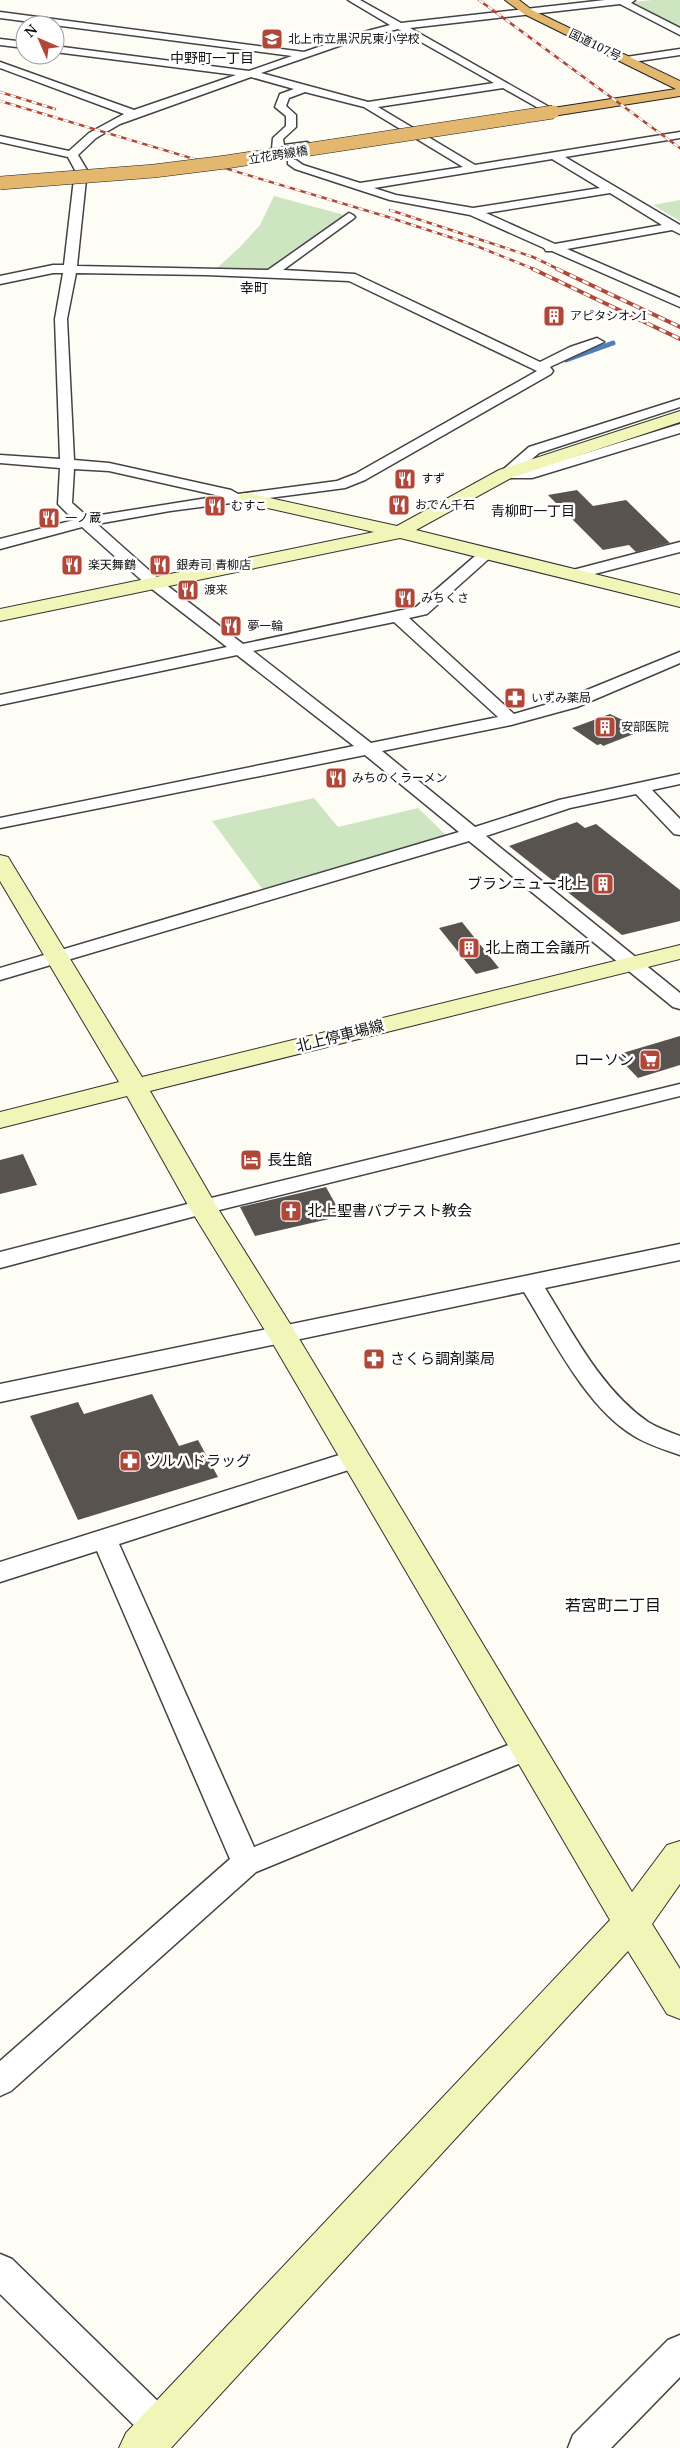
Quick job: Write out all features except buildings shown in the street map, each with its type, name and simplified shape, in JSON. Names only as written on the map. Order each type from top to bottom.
[{"type":"highway","name":"国道107号","points":[[511,0],[528,12],[680,86]]},
{"type":"highway","points":[[550,110],[680,92]]},
{"type":"highway","name":"立花跨線橋","points":[[0,183],[154,171],[226,162],[550,110]]},
{"type":"street","points":[[352,0],[550,110]]},
{"type":"street","points":[[72,155],[80,145],[99,130],[134,114],[359,36],[398,26],[625,0],[680,32]]},
{"type":"street","points":[[0,15],[305,55]]},
{"type":"street","points":[[0,42],[15,44]]},
{"type":"street","points":[[65,50],[251,74],[368,105],[474,169]]},
{"type":"street","points":[[626,60],[680,52]]},
{"type":"street","points":[[0,65],[134,114]]},
{"type":"street","points":[[368,105],[503,85]]},
{"type":"street","points":[[305,88],[284,96],[280,107],[290,115],[290,127],[278,138],[278,149],[550,110]]},
{"type":"street","points":[[358,187],[680,135]]},
{"type":"street","points":[[0,139],[72,155],[81,170],[70,270],[61,318],[67,464],[65,504],[154,583],[368,748],[680,1003]]},
{"type":"street","points":[[555,156],[614,189],[677,228]]},
{"type":"street","points":[[292,162],[299,167],[394,198],[473,212],[550,248],[680,303]]},
{"type":"street","points":[[473,212],[614,189]]},
{"type":"street","points":[[272,273],[349,218]]},
{"type":"street","points":[[550,248],[677,228]]},
{"type":"street","points":[[0,280],[53,269],[272,273],[351,277],[546,371],[360,478],[340,485],[84,522],[0,544]]},
{"type":"street","points":[[655,292],[680,287]]},
{"type":"street","points":[[541,367],[572,349],[597,342]]},
{"type":"street","points":[[0,615],[400,532],[505,474],[678,408]]},
{"type":"street","points":[[505,474],[532,474],[680,428]]},
{"type":"street","points":[[0,459],[109,468],[400,532],[680,601]]},
{"type":"street","points":[[575,574],[680,546]]},
{"type":"street","points":[[0,700],[421,611],[487,553]]},
{"type":"street","points":[[396,616],[511,720]]},
{"type":"street","points":[[0,823],[511,720],[571,703],[680,657]]},
{"type":"street","points":[[0,974],[472,834],[565,804],[680,779]]},
{"type":"street","points":[[640,788],[680,830]]},
{"type":"street","points":[[0,862],[135,1087],[203,1207],[282,1334],[631,1923],[680,2002]]},
{"type":"street","name":"北上停車場線","points":[[0,1120],[680,952]]},
{"type":"street","points":[[0,1260],[203,1207],[680,1090]]},
{"type":"street","points":[[0,1393],[680,1252]]},
{"type":"street","points":[[530,1282],[586,1369],[620,1411],[641,1428],[680,1446]]},
{"type":"street","points":[[0,1572],[355,1458]]},
{"type":"street","points":[[104,1538],[246,1863]]},
{"type":"street","points":[[0,2081],[246,1863],[528,1748]]},
{"type":"street","points":[[0,2271],[150,2438],[631,1923],[680,1856]]},
{"type":"street","points":[[586,2448],[680,2352]]},
{"type":"green space","points":[[680,0],[680,28],[632,2]]},
{"type":"green space","points":[[274,196],[348,216],[270,270],[217,268],[260,225]]},
{"type":"green space","points":[[680,200],[680,221],[653,205]]},
{"type":"green space","points":[[314,798],[338,827],[418,808],[448,837],[263,890],[212,821]]},
{"type":"waterway","points":[[566,360],[613,343]]},
{"type":"railway","points":[[479,0],[680,148]]},
{"type":"railway","points":[[0,92],[55,109]]},
{"type":"railway","points":[[0,101],[388,217],[474,245],[536,270]]},
{"type":"railway","points":[[390,210],[533,257],[560,270]]},
{"type":"railway","points":[[533,269],[680,339]]},
{"type":"railway","points":[[557,269],[680,327]]},
{"type":"place","name":"北上市立黒沢尻東小学校","points":[[272,39]]},
{"type":"place","name":"アピタシオンI","points":[[554,316]]},
{"type":"place","name":"すず","points":[[405,479]]},
{"type":"place","name":"おでん千石","points":[[399,505]]},
{"type":"place","name":"むすこ","points":[[215,506]]},
{"type":"place","name":"一ノ蔵","points":[[49,518]]},
{"type":"place","name":"楽天舞鶴","points":[[72,565]]},
{"type":"place","name":"銀寿司 青柳店","points":[[160,565]]},
{"type":"place","name":"渡来","points":[[188,590]]},
{"type":"place","name":"みちくさ","points":[[405,598]]},
{"type":"place","name":"夢一輪","points":[[231,626]]},
{"type":"place","name":"いずみ薬局","points":[[515,698]]},
{"type":"place","name":"安部医院","points":[[605,727]]},
{"type":"place","name":"みちのくラーメン","points":[[336,778]]},
{"type":"place","name":"ブランニュー北上","points":[[603,884]]},
{"type":"place","name":"北上商工会議所","points":[[469,948]]},
{"type":"place","name":"ローソン","points":[[650,1060]]},
{"type":"place","name":"長生館","points":[[251,1160]]},
{"type":"place","name":"北上聖書バプテスト教会","points":[[291,1211]]},
{"type":"place","name":"さくら調剤薬局","points":[[374,1359]]},
{"type":"place","name":"ツルハドラッグ","points":[[130,1461]]},
{"type":"district","name":"中野町一丁目","points":[[212,58]]},
{"type":"district","name":"幸町","points":[[254,288]]},
{"type":"district","name":"青柳町一丁目","points":[[533,511]]},
{"type":"district","name":"若宮町二丁目","points":[[613,1605]]}]
